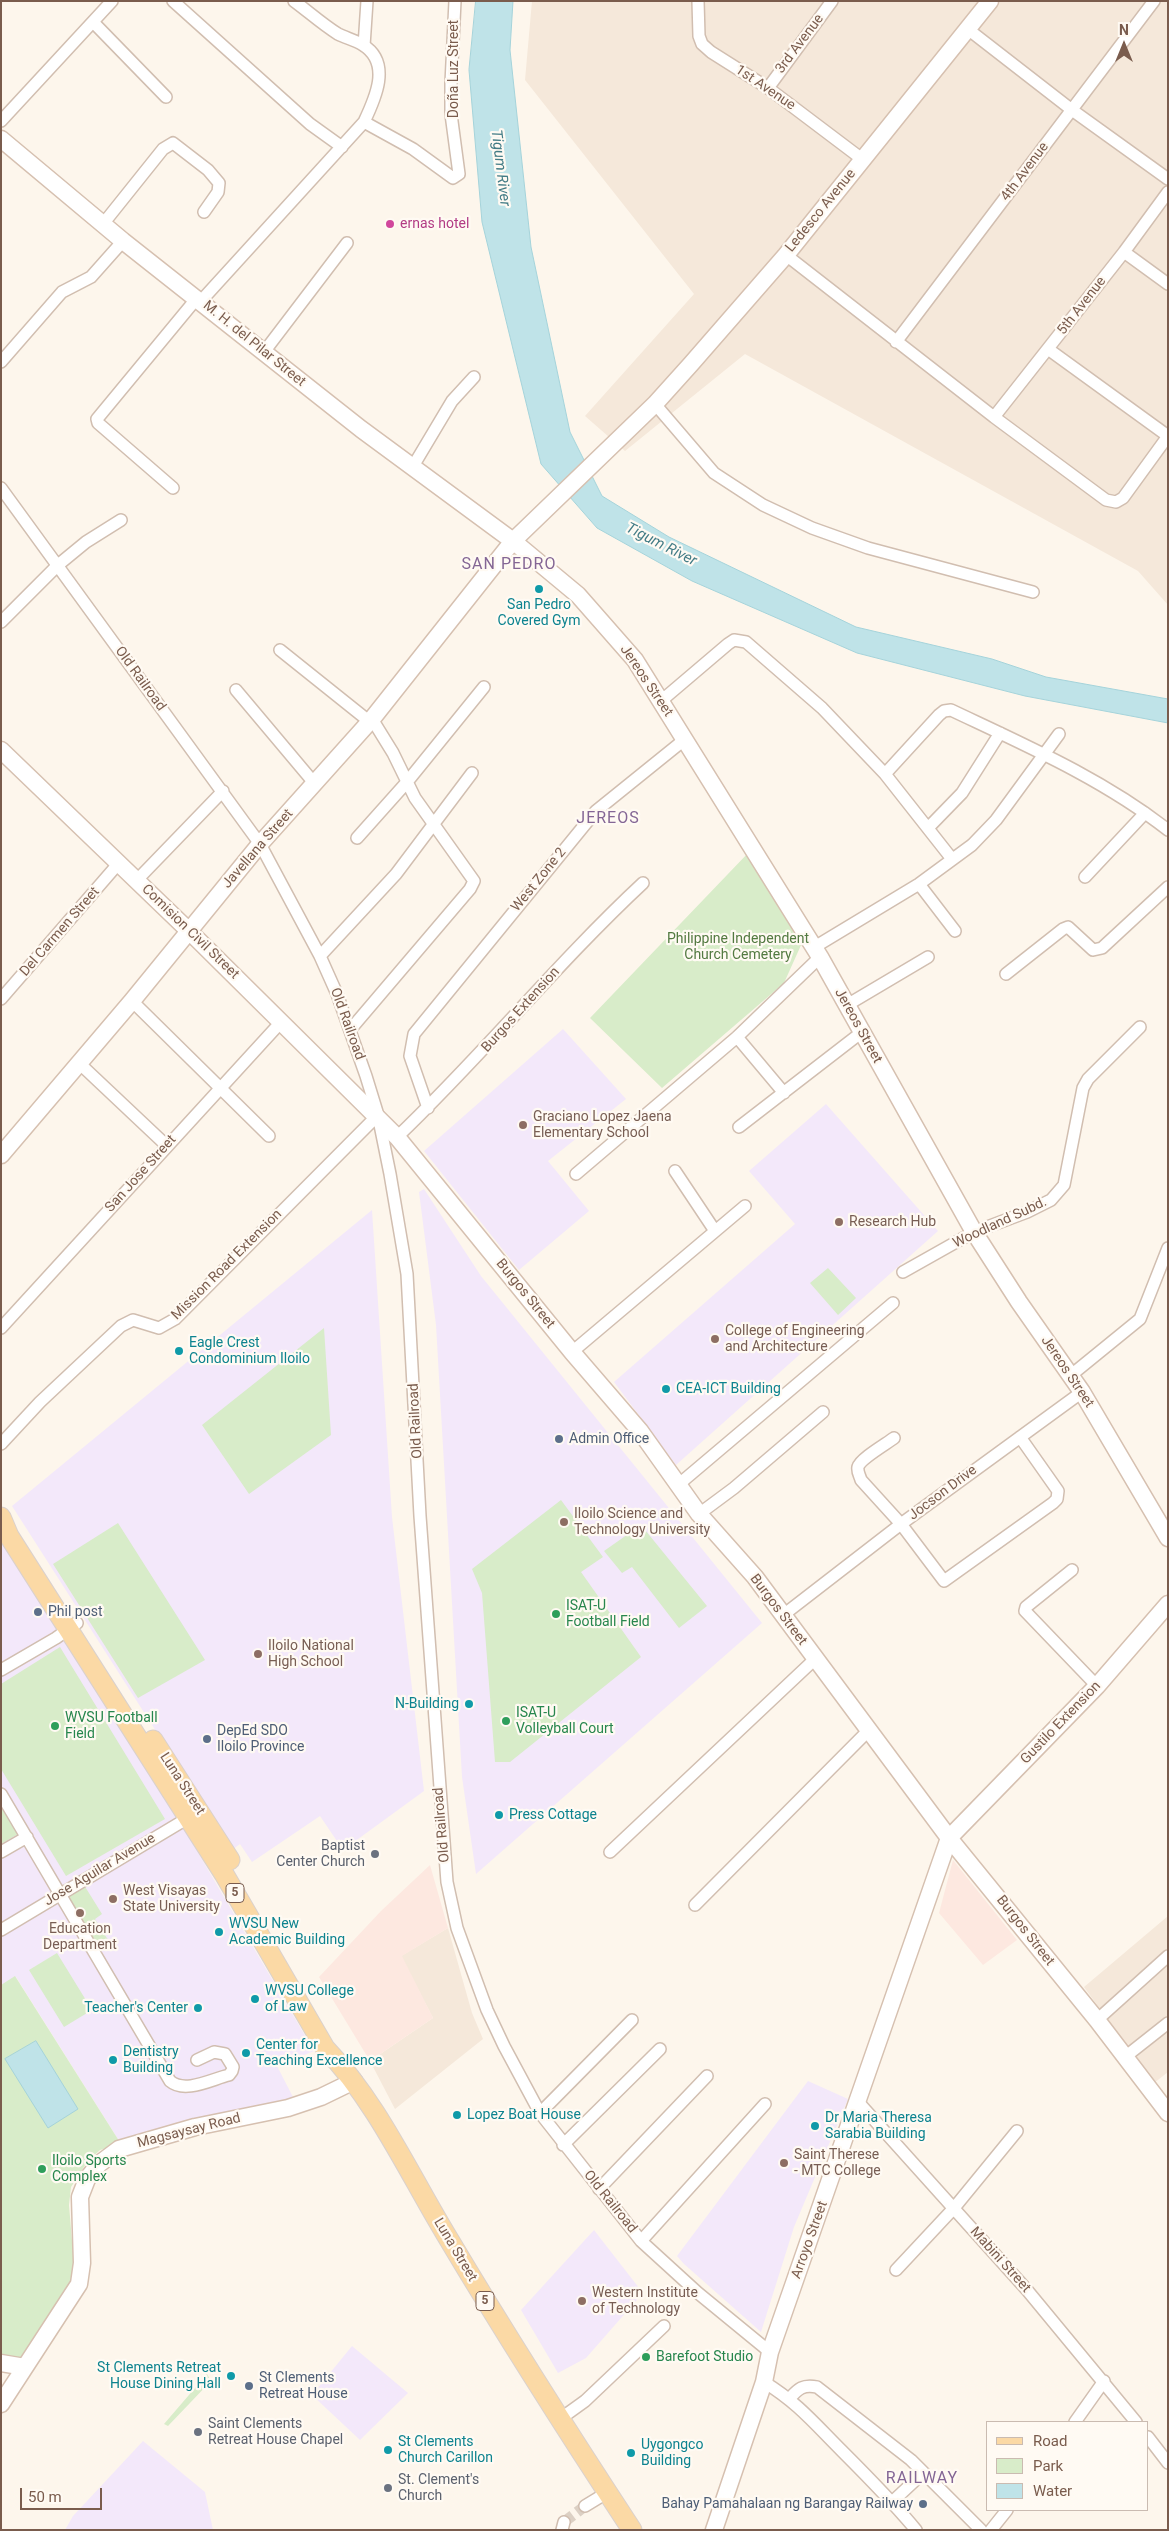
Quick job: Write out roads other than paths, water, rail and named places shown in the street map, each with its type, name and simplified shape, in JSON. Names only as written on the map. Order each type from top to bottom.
[{"type":"main road","name":"Luna Street","points":[[1,1511],[19,1530],[73,1626]]},
{"type":"main road","name":"Luna Street","points":[[1,1517],[9,1536],[73,1626],[194,1814],[336,2042],[349,2075],[504,2333],[632,2530]]},
{"type":"street","points":[[1,121],[112,1]]},
{"type":"street","points":[[173,1],[310,124],[342,147]]},
{"type":"street","points":[[173,488],[98,423],[97,419],[199,300],[364,122],[376,95],[380,68],[374,56],[364,46],[338,34],[294,1]]},
{"type":"street","points":[[364,46],[368,1]]},
{"type":"street","name":"Doña Luz Street","points":[[364,122],[413,149],[453,178],[459,174],[451,114],[455,1]]},
{"type":"street","name":"1st Avenue","points":[[698,1],[702,44],[711,52],[768,88],[862,159]]},
{"type":"street","name":"3rd Avenue","points":[[768,88],[832,1]]},
{"type":"street","name":"Ledesco Avenue","points":[[539,514],[649,409],[786,255],[990,1]]},
{"type":"street","name":"4th Avenue","points":[[896,342],[1154,1]]},
{"type":"street","points":[[93,22],[166,97]]},
{"type":"street","points":[[968,30],[1072,110],[1168,179]]},
{"type":"street","name":"M. H. del Pilar Street","points":[[1,140],[124,241],[412,468],[513,541]]},
{"type":"street","points":[[103,224],[163,149],[173,143],[208,170],[219,183],[218,192],[204,212]]},
{"type":"street","name":"5th Avenue","points":[[994,417],[1124,252],[1168,192]]},
{"type":"street","points":[[1,362],[62,292],[91,277],[124,241]]},
{"type":"street","points":[[264,352],[347,243]]},
{"type":"street","points":[[1124,252],[1168,284]]},
{"type":"street","points":[[786,255],[994,417],[1106,500],[1116,502],[1123,498],[1168,436],[1048,349]]},
{"type":"street","points":[[412,468],[452,401],[474,377]]},
{"type":"street","points":[[649,409],[714,473],[763,505],[838,539],[1033,592]]},
{"type":"street","name":"Old Railroad","points":[[1,488],[260,844],[320,956],[350,1030],[378,1115],[399,1217],[407,1274],[420,1526],[447,1882],[457,1928],[487,2010],[540,2113],[563,2145],[642,2241],[698,2293],[770,2352]]},
{"type":"street","name":"Javellana Street","points":[[1,1155],[132,1001],[260,844],[371,720],[513,541],[539,514]]},
{"type":"street","points":[[1,622],[58,565],[86,542],[121,520]]},
{"type":"street","name":"Jereos Street","points":[[513,541],[578,595],[635,660],[847,1005],[974,1232],[1082,1392],[1168,1538]]},
{"type":"street","points":[[661,701],[728,644],[740,640],[746,642],[822,708],[885,774],[952,860]]},
{"type":"street","points":[[280,650],[371,720],[393,753],[407,782],[434,826],[474,881],[470,889],[350,1030]]},
{"type":"street","points":[[357,838],[407,782],[484,687]]},
{"type":"street","points":[[236,690],[315,784]]},
{"type":"street","points":[[885,774],[944,711],[951,710],[1044,753],[1168,830]]},
{"type":"street","points":[[928,828],[962,793],[1000,733]]},
{"type":"street","points":[[576,1174],[737,1037],[816,953],[919,884],[972,845],[996,820],[1058,734]]},
{"type":"street","name":"West Zone 2","points":[[428,1108],[410,1056],[414,1034],[596,811],[684,740]]},
{"type":"street","name":"Comision Civil Street","points":[[1,750],[378,1115]]},
{"type":"street","points":[[320,956],[396,874],[434,826],[472,773]]},
{"type":"street","points":[[136,880],[223,791]]},
{"type":"street","points":[[1085,877],[1145,814]]},
{"type":"street","name":"Del Carmen Street","points":[[1,1000],[118,864]]},
{"type":"street","name":"Burgos Extension","points":[[397,1137],[428,1108],[499,1034],[596,928],[644,882]]},
{"type":"street","points":[[919,884],[955,931]]},
{"type":"street","points":[[1006,974],[1068,927],[1093,950],[1102,948],[1168,887]]},
{"type":"street","points":[[847,1005],[928,957]]},
{"type":"street","points":[[132,1001],[269,1136]]},
{"type":"street","name":"San Jose Street","points":[[1,1328],[282,1021]]},
{"type":"street","name":"Woodland Subd.","points":[[902,1272],[974,1232],[1027,1212],[1051,1200],[1064,1185],[1086,1083],[1140,1026]]},
{"type":"street","points":[[739,1127],[862,1032]]},
{"type":"street","points":[[737,1037],[784,1093]]},
{"type":"street","points":[[79,1063],[167,1146]]},
{"type":"street","name":"Burgos Street","points":[[378,1115],[572,1352],[640,1431],[699,1514],[755,1577],[782,1616],[949,1838],[1097,2020],[1168,2114]]},
{"type":"street","name":"Mission Road Extension","points":[[1,1444],[40,1402],[121,1326],[133,1320],[159,1328],[175,1319],[378,1115]]},
{"type":"street","points":[[675,1170],[715,1231]]},
{"type":"street","points":[[572,1352],[745,1206]]},
{"type":"street","points":[[1070,1376],[1140,1319],[1168,1248]]},
{"type":"street","points":[[678,1485],[893,1303]]},
{"type":"street","name":"Jocson Drive","points":[[894,1438],[862,1461],[858,1467],[858,1472],[861,1480],[901,1524],[1082,1392]]},
{"type":"street","points":[[699,1514],[734,1488],[823,1412]]},
{"type":"street","points":[[782,1616],[901,1524],[944,1582],[1045,1509],[1058,1499],[1058,1491],[1020,1436]]},
{"type":"street","points":[[1072,1570],[1026,1607],[1025,1611],[1097,1686]]},
{"type":"street","name":"Gustilo Extension","points":[[949,1838],[1097,1686],[1168,1604]]},
{"type":"street","points":[[1,1670],[73,1626]]},
{"type":"street","points":[[610,1852],[814,1659]]},
{"type":"street","points":[[695,1905],[868,1731]]},
{"type":"street","points":[[1,1794],[170,2081],[176,2086],[185,2087],[229,2075],[232,2071],[233,2067],[226,2054],[214,2052],[197,2060]]},
{"type":"street","name":"Jose Aguilar Avenue","points":[[1,1930],[194,1814]]},
{"type":"street","points":[[1,1852],[27,1837]]},
{"type":"street","name":"Arroyo Street","points":[[714,2530],[764,2382],[770,2352],[859,2103],[949,1838]]},
{"type":"street","points":[[1097,2020],[1168,1956]]},
{"type":"street","points":[[540,2113],[632,2020]]},
{"type":"street","points":[[1125,2057],[1168,2023]]},
{"type":"street","points":[[563,2145],[660,2049]]},
{"type":"street","name":"Magsaysay Road","points":[[1,2404],[26,2368],[78,2284],[82,2263],[80,2197],[86,2180],[99,2164],[119,2149],[195,2127],[288,2108],[321,2097],[349,2075]]},
{"type":"street","points":[[599,2189],[706,2076]]},
{"type":"street","name":"Mabini Street","points":[[859,2103],[954,2208],[1104,2381],[1135,2421]]},
{"type":"street","points":[[642,2241],[765,2104]]},
{"type":"street","points":[[896,2270],[954,2208],[1017,2132]]},
{"type":"street","points":[[560,2420],[585,2401],[664,2326]]},
{"type":"street","points":[[1,2363],[26,2368]]},
{"type":"street","points":[[1076,2421],[1104,2381]]},
{"type":"street","points":[[764,2382],[790,2398],[892,2502],[916,2530]]},
{"type":"street","points":[[790,2398],[800,2387],[809,2385],[817,2387],[911,2460],[922,2474],[981,2530]]},
{"type":"street","points":[[1149,2439],[1168,2462]]},
{"type":"street","points":[[892,2502],[922,2474]]},
{"type":"street","points":[[585,2506],[608,2492]]},
{"type":"street","points":[[991,2530],[1006,2511]]},
{"type":"water","name":"Tigum River","points":[[476,1],[513,1],[510,50],[531,247],[570,432],[602,496],[669,537],[856,627],[992,659],[1046,677],[1168,699],[1168,723],[1025,696],[857,653],[692,581],[597,528],[541,464],[482,222],[469,70]]},
{"type":"water","points":[[36,2041],[78,2109],[48,2128],[5,2059]]},
{"type":"tunnel","points":[[564,2522],[585,2506]]},
{"type":"place","name":"ernas hotel","points":[[390,224]]},
{"type":"place","name":"San Pedro Covered Gym","points":[[539,589]]},
{"type":"place","name":"Graciano Lopez Jaena Elementary School","points":[[523,1125]]},
{"type":"place","name":"Research Hub","points":[[839,1222]]},
{"type":"place","name":"College of Engineering and Architecture","points":[[715,1339]]},
{"type":"place","name":"Eagle Crest Condominium Iloilo","points":[[179,1351]]},
{"type":"place","name":"CEA-ICT Building","points":[[666,1389]]},
{"type":"place","name":"Admin Office","points":[[559,1439]]},
{"type":"place","name":"Iloilo Science and Technology University","points":[[564,1522]]},
{"type":"place","name":"Phil post","points":[[38,1612]]},
{"type":"place","name":"ISAT-U Football Field","points":[[556,1614]]},
{"type":"place","name":"Iloilo National High School","points":[[258,1654]]},
{"type":"place","name":"N-Building","points":[[469,1704]]},
{"type":"place","name":"ISAT-U Volleyball Court","points":[[506,1721]]},
{"type":"place","name":"WVSU Football Field","points":[[55,1726]]},
{"type":"place","name":"DepEd SDO Iloilo Province","points":[[207,1739]]},
{"type":"place","name":"Press Cottage","points":[[499,1815]]},
{"type":"place","name":"Baptist Center Church","points":[[375,1854]]},
{"type":"place","name":"West Visayas State University","points":[[113,1899]]},
{"type":"place","name":"Education Department","points":[[80,1913]]},
{"type":"place","name":"WVSU New Academic Building","points":[[219,1932]]},
{"type":"place","name":"WVSU College of Law","points":[[255,1999]]},
{"type":"place","name":"Teacher's Center","points":[[198,2008]]},
{"type":"place","name":"Center for Teaching Excellence","points":[[246,2053]]},
{"type":"place","name":"Dentistry Building","points":[[113,2060]]},
{"type":"place","name":"Lopez Boat House","points":[[457,2115]]},
{"type":"place","name":"Dr Maria Theresa Sarabia Building","points":[[815,2126]]},
{"type":"place","name":"Saint Therese - MTC College","points":[[784,2163]]},
{"type":"place","name":"Iloilo Sports Complex","points":[[42,2169]]},
{"type":"place","name":"Western Institute of Technology","points":[[582,2301]]},
{"type":"place","name":"Barefoot Studio","points":[[646,2357]]},
{"type":"place","name":"St Clements Retreat House Dining Hall","points":[[231,2376]]},
{"type":"place","name":"St Clements Retreat House","points":[[249,2386]]},
{"type":"place","name":"Saint Clements Retreat House Chapel","points":[[198,2432]]},
{"type":"place","name":"St Clements Church Carillon","points":[[388,2450]]},
{"type":"place","name":"Uygongco Building","points":[[631,2453]]},
{"type":"place","name":"St. Clement's Church","points":[[388,2488]]},
{"type":"place","name":"Bahay Pamahalaan ng Barangay Railway","points":[[923,2504]]},
{"type":"district","name":"SAN PEDRO","points":[[509,565]]},
{"type":"district","name":"JEREOS","points":[[608,819]]},
{"type":"district","name":"RAILWAY","points":[[922,2479]]},
{"type":"park label","name":"Philippine Independent Church Cemetery","points":[[738,948]]}]
